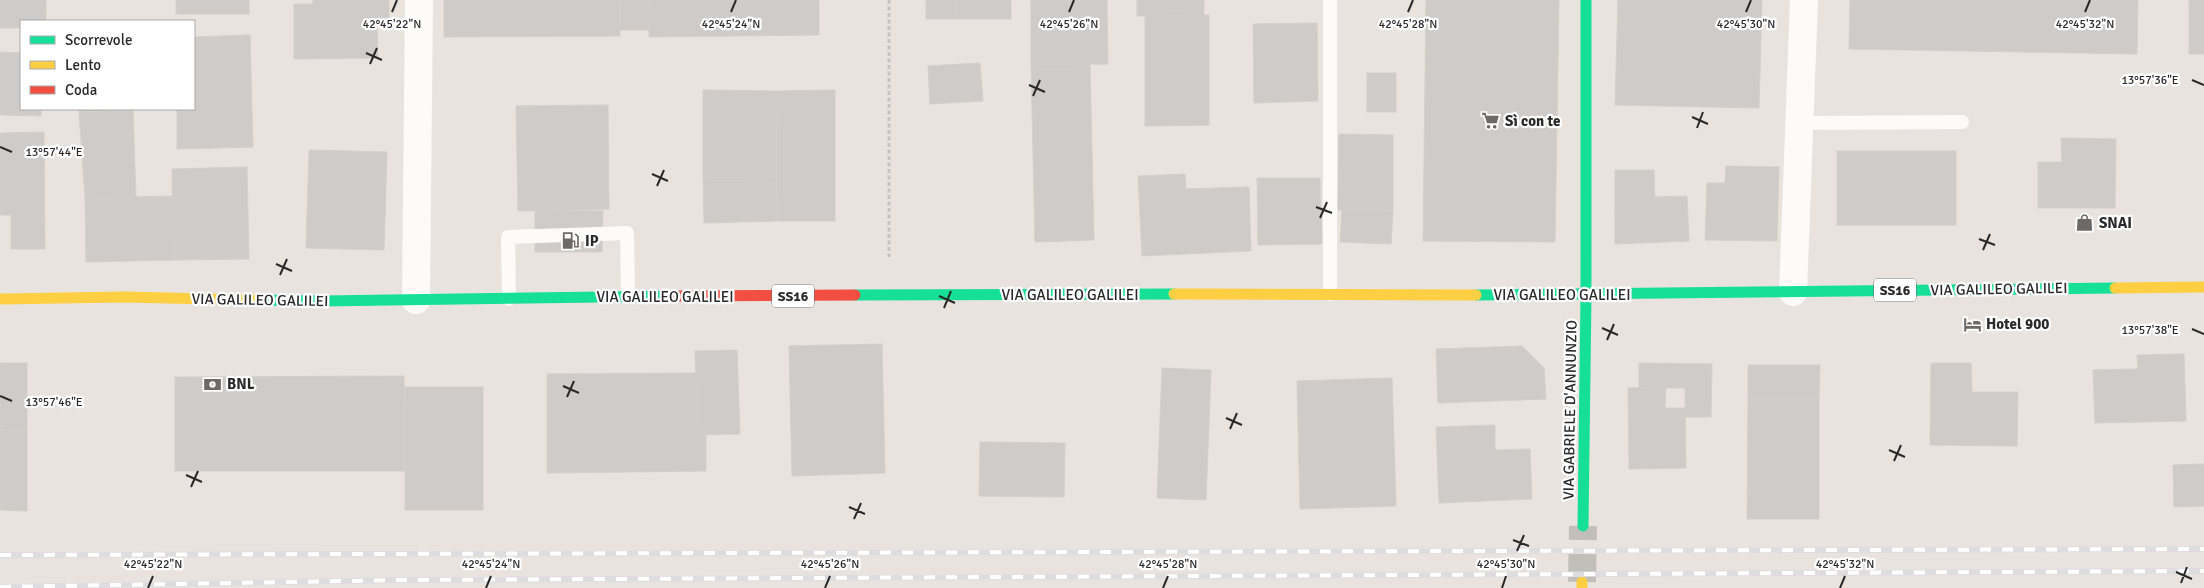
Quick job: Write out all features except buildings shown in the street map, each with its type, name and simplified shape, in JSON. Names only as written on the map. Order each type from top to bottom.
[{"type":"main road","name":"VIA GABRIELE D'ANNUNZIO","points":[[1583,526],[1586,295],[1586,0]]},
{"type":"main road","name":"VIA GALILEO GALILEI","points":[[0,299],[124,297],[322,301],[628,296],[1586,295],[2204,287]]},
{"type":"street","points":[[416,300],[419,0]]},
{"type":"street","points":[[1794,292],[1804,0]]},
{"type":"lane","points":[[1330,0],[1330,294]]},
{"type":"lane","points":[[1799,123],[1962,122]]},
{"type":"lane","points":[[509,299],[508,237],[627,233],[628,296]]},
{"type":"path","points":[[889,0],[889,257]]},
{"type":"tunnel","points":[[1582,582],[1583,526]]},
{"type":"railway","points":[[0,555],[2204,549]]},
{"type":"railway","points":[[0,587],[403,580],[2204,571]]},
{"type":"traffic: fast","points":[[1583,526],[1586,295],[1586,0]]},
{"type":"traffic: fast","points":[[1476,295],[2115,288]]},
{"type":"traffic: fast","points":[[855,295],[1174,294]]},
{"type":"traffic: fast","points":[[257,300],[322,301],[676,296]]},
{"type":"traffic: slow","points":[[2115,288],[2204,287]]},
{"type":"traffic: slow","points":[[1174,294],[1476,295]]},
{"type":"traffic: slow","points":[[0,299],[124,297],[257,300]]},
{"type":"traffic: slow","points":[[1582,582],[1582,588]]},
{"type":"traffic: jam","points":[[676,296],[855,295]]},
{"type":"place","name":"Sì con te","points":[[1491,121]]},
{"type":"place","name":"SNAI","points":[[2085,223]]},
{"type":"place","name":"IP","points":[[571,241]]},
{"type":"place","name":"Hotel 900","points":[[1972,324]]},
{"type":"place","name":"BNL","points":[[213,384]]}]
